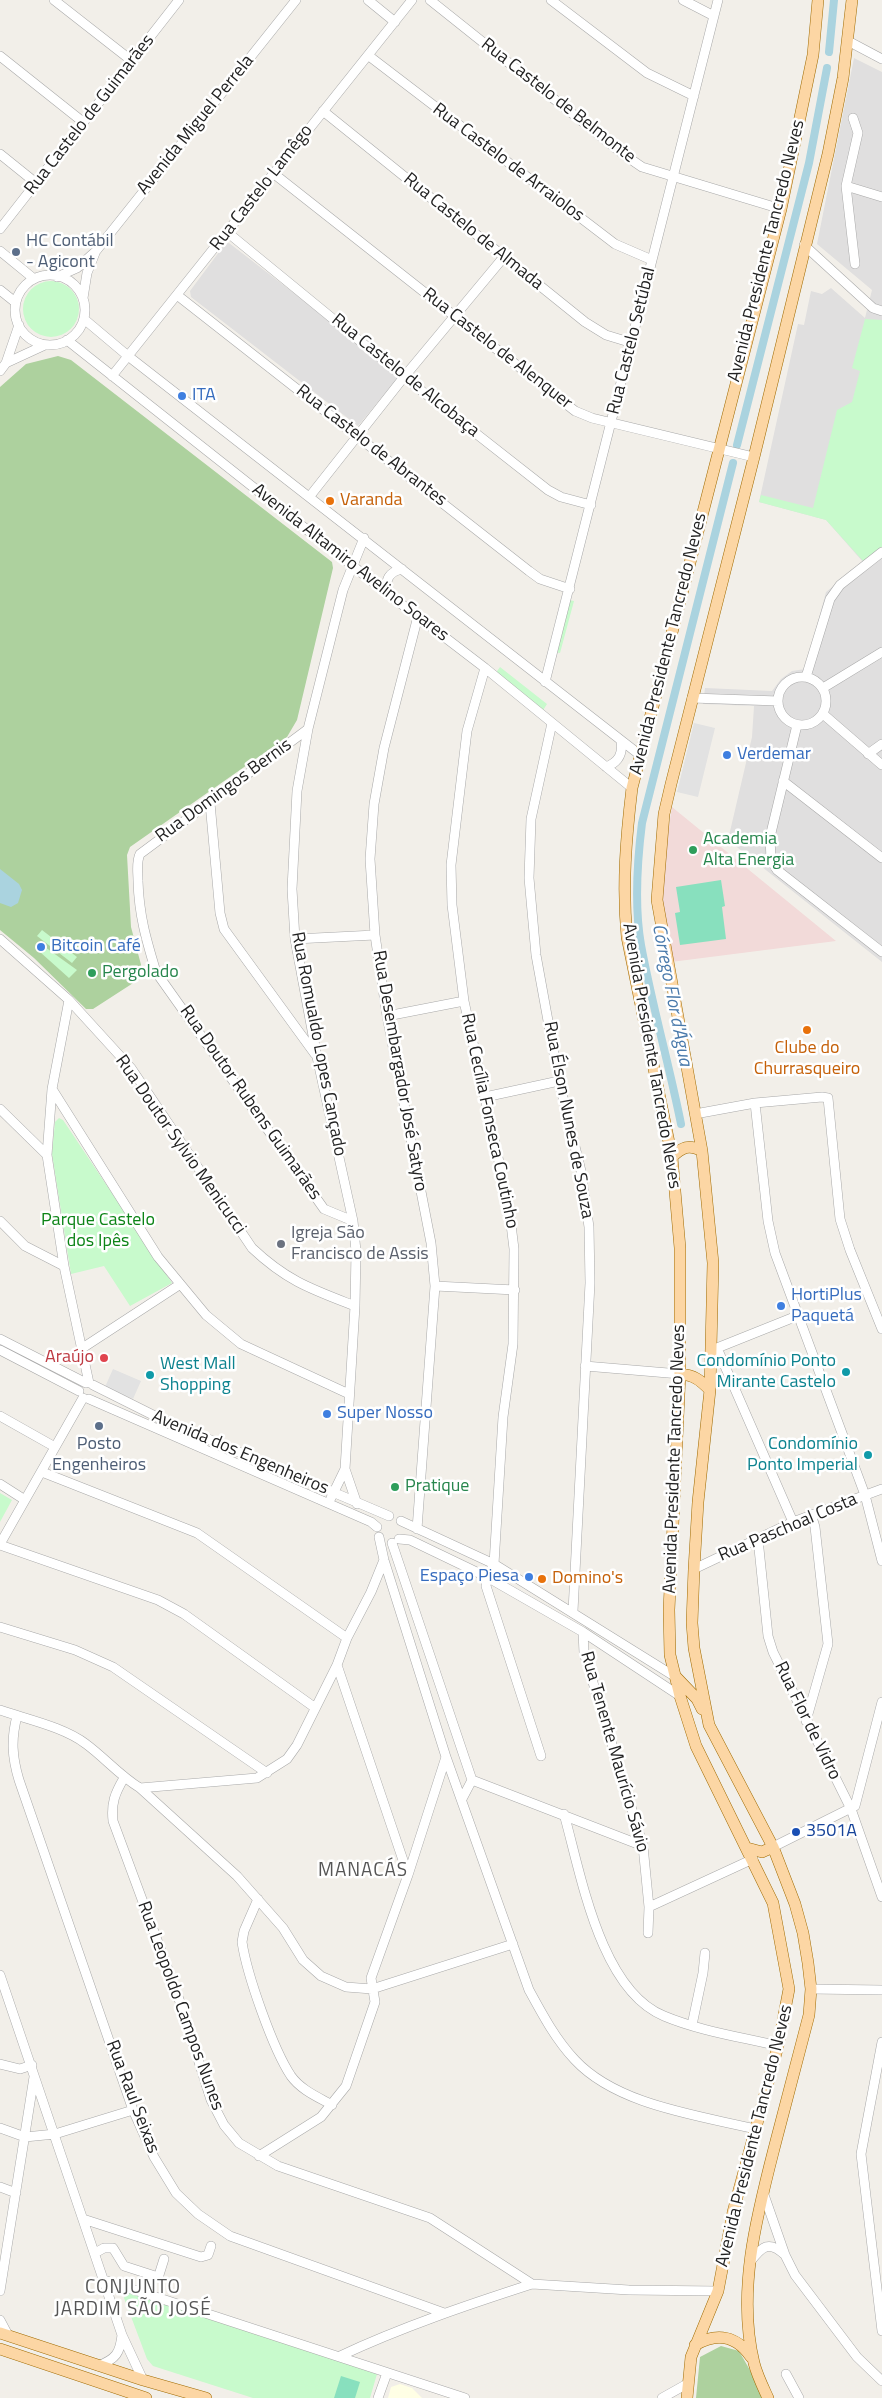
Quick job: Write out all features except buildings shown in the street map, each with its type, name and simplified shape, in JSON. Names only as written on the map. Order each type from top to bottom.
[{"type":"main road","name":"Avenida Presidente Tancredo Neves","points":[[687,2398],[691,2358],[718,2291],[733,2212],[778,2046],[789,1989],[773,1903],[696,1746],[674,1676],[670,1655],[669,1610],[680,1374],[680,1248],[672,1157],[631,955],[624,911],[624,860],[632,788],[688,572],[724,450],[781,209],[814,55],[818,0]]},
{"type":"main road","name":"Avenida Presidente Tancredo Neves","points":[[768,2398],[754,2364],[749,2325],[750,2262],[763,2192],[809,2015],[811,1989],[804,1933],[786,1875],[709,1724],[694,1648],[692,1623],[694,1568],[714,1348],[713,1263],[702,1151],[657,900],[664,814],[828,154],[843,78],[852,0]]},
{"type":"main road","points":[[669,1139],[680,1142],[687,1141],[693,1138],[698,1130]]},
{"type":"main road","points":[[672,1157],[681,1148],[685,1147],[693,1146],[702,1151]]},
{"type":"main road","points":[[680,1374],[690,1374],[699,1379],[710,1390]]},
{"type":"main road","points":[[674,1676],[697,1699],[709,1724]]},
{"type":"main road","points":[[747,1848],[762,1852],[773,1847]]},
{"type":"main road","points":[[4,2334],[98,2366],[206,2398]]},
{"type":"main road","points":[[696,2345],[713,2338],[731,2338],[742,2345],[754,2364]]},
{"type":"main road","points":[[0,2349],[146,2398]]},
{"type":"street","points":[[54,0],[132,61]]},
{"type":"street","name":"Rua Castelo de Guimarães","points":[[0,229],[179,0]]},
{"type":"street","name":"Avenida Miguel Perrela","points":[[57,277],[76,268],[96,251],[296,0]]},
{"type":"street","points":[[368,0],[395,22]]},
{"type":"street","name":"Rua Castelo Lamêgo","points":[[112,376],[412,0]]},
{"type":"street","name":"Rua Castelo de Belmonte","points":[[430,0],[623,154],[642,166],[674,178],[781,209]]},
{"type":"street","points":[[551,0],[647,73],[694,96]]},
{"type":"street","points":[[683,0],[714,16]]},
{"type":"street","name":"Rua Castelo Setúbal","points":[[545,682],[591,505],[629,342],[674,178],[718,0]]},
{"type":"street","points":[[848,41],[882,59]]},
{"type":"street","points":[[0,56],[83,122]]},
{"type":"street","name":"Rua Castelo de Arraiolos","points":[[369,56],[615,244],[652,260]]},
{"type":"street","name":"Rua Castelo de Almada","points":[[323,111],[503,258],[585,322],[606,335],[629,342]]},
{"type":"street","points":[[854,118],[858,133],[846,186],[855,264]]},
{"type":"street","points":[[0,154],[36,183]]},
{"type":"street","name":"Rua Castelo de Alenquer","points":[[273,173],[576,411],[611,423],[754,457]]},
{"type":"street","points":[[846,186],[882,197]]},
{"type":"street","name":"Rua Castelo de Alcobaça","points":[[227,232],[404,377],[548,490],[561,497],[591,505]]},
{"type":"street","points":[[804,245],[873,308],[882,311]]},
{"type":"street","points":[[0,251],[33,278]]},
{"type":"street","name":"Avenida Miguel Perrela","points":[[83,298],[87,273],[96,251]]},
{"type":"street","points":[[310,496],[404,377],[503,258]]},
{"type":"street","points":[[6,363],[45,345],[67,340],[84,319],[83,298],[72,283],[45,275],[33,278],[20,291],[15,302],[19,325],[26,336],[45,345]]},
{"type":"street","points":[[0,290],[15,302]]},
{"type":"street","name":"Rua Castelo de Abrantes","points":[[178,295],[540,579],[570,589]]},
{"type":"street","name":"Avenida Altamiro Avelino Soares","points":[[84,319],[128,356],[364,538],[640,755]]},
{"type":"street","points":[[0,371],[6,363],[19,325]]},
{"type":"street","name":"Avenida Altamiro Avelino Soares","points":[[67,340],[485,668],[632,788]]},
{"type":"street","name":"Rua Romualdo Lopes Cançado","points":[[357,1504],[345,1469],[348,1394],[356,1306],[356,1251],[353,1221],[317,1057],[295,939],[292,889],[296,791],[308,729],[343,590],[364,538]]},
{"type":"street","points":[[806,677],[830,599],[840,584],[882,552]]},
{"type":"street","points":[[387,593],[387,579],[391,573],[402,569]]},
{"type":"street","name":"Rua Desembargador José Satyro","points":[[417,1529],[435,1286],[431,1243],[387,1016],[375,935],[370,859],[374,804],[384,748],[418,616]]},
{"type":"street","points":[[823,688],[882,652]]},
{"type":"street","name":"Rua Cecília Fonseca Coutinho","points":[[485,668],[468,731],[451,865],[452,906],[464,1002],[509,1208],[514,1249],[513,1344],[503,1417],[494,1564],[487,1577]]},
{"type":"street","points":[[806,677],[812,679],[823,688],[827,701],[823,714],[816,721],[807,725],[797,724],[786,719],[779,708],[779,693],[790,680],[806,677]]},
{"type":"street","points":[[692,698],[778,701]]},
{"type":"street","points":[[823,714],[882,765]]},
{"type":"street","name":"Rua Élson Nunes de Souza","points":[[552,723],[531,819],[529,878],[536,955],[559,1081],[581,1171],[589,1227],[590,1283],[573,1611]]},
{"type":"street","points":[[797,724],[782,780],[770,837],[771,860],[777,870],[882,952]]},
{"type":"street","name":"Rua Domingos Bernis","points":[[140,854],[308,729]]},
{"type":"street","points":[[606,767],[613,765],[620,756],[622,750],[621,741]]},
{"type":"street","points":[[868,754],[882,744]]},
{"type":"street","points":[[782,780],[882,858]]},
{"type":"street","points":[[210,803],[220,913],[224,929],[317,1057]]},
{"type":"street","name":"Rua Doutor Rubens Guimarães","points":[[140,854],[137,862],[139,908],[144,933],[156,972],[324,1209],[353,1221]]},
{"type":"street","points":[[295,939],[375,935]]},
{"type":"street","name":"Rua Doutor Sylvio Menicucci","points":[[2,944],[68,1000],[131,1068],[252,1248],[272,1267],[305,1287],[356,1306]]},
{"type":"street","points":[[68,1000],[52,1089],[47,1155],[64,1266],[81,1350],[89,1384],[95,1392],[84,1396],[0,1545],[158,1600],[184,1614],[314,1708]]},
{"type":"street","points":[[387,1016],[464,1002]]},
{"type":"street","points":[[485,1096],[559,1081]]},
{"type":"street","points":[[52,1089],[158,1257],[206,1316],[241,1344],[348,1394]]},
{"type":"street","points":[[695,1114],[755,1103],[825,1097],[830,1100],[840,1218],[850,1250],[882,1329]]},
{"type":"street","points":[[755,1103],[768,1221],[775,1253],[865,1495],[882,1561]]},
{"type":"street","points":[[0,1109],[47,1155]]},
{"type":"street","points":[[0,1221],[25,1246],[64,1266]]},
{"type":"street","points":[[81,1350],[179,1285]]},
{"type":"street","points":[[435,1286],[515,1290]]},
{"type":"street","points":[[793,1522],[714,1348],[798,1316]]},
{"type":"street","name":"Avenida dos Engenheiros","points":[[0,1339],[135,1407],[357,1504],[389,1516]]},
{"type":"street","name":"Avenida dos Engenheiros","points":[[0,1350],[84,1396],[329,1502],[371,1522],[377,1527]]},
{"type":"street","points":[[71,1376],[85,1366]]},
{"type":"street","points":[[586,1366],[680,1374]]},
{"type":"street","points":[[84,1396],[80,1387],[89,1384]]},
{"type":"street","points":[[131,1417],[135,1407]]},
{"type":"street","points":[[0,1416],[55,1447]]},
{"type":"street","name":"Rua Romualdo Lopes Cançado","points":[[329,1502],[345,1469]]},
{"type":"street","points":[[42,1472],[197,1533],[347,1638]]},
{"type":"street","points":[[0,1484],[26,1500]]},
{"type":"street","name":"Rua Paschoal Costa","points":[[694,1568],[811,1514],[882,1489]]},
{"type":"street","points":[[806,1721],[828,1644],[815,1527],[811,1514]]},
{"type":"street","points":[[674,1676],[573,1611],[494,1564],[396,1518],[389,1516],[381,1520],[377,1527],[384,1560],[446,1757],[529,1990],[543,2014],[575,2060],[592,2075],[620,2092],[659,2106],[755,2129]]},
{"type":"street","points":[[401,1521],[404,1528],[396,1541],[402,1575],[472,1780],[462,1799]]},
{"type":"street","points":[[379,1537],[383,1541],[410,1540],[487,1577],[583,1632],[680,1696]]},
{"type":"street","name":"Rua Flor de Vidro","points":[[758,1539],[768,1636],[773,1652],[851,1809],[882,1897]]},
{"type":"street","points":[[140,1788],[245,1780],[267,1773],[287,1759],[297,1745],[337,1664],[347,1638],[371,1592],[384,1560]]},
{"type":"street","points":[[371,1592],[391,1579],[402,1575]]},
{"type":"street","points":[[487,1577],[489,1597],[541,1756]]},
{"type":"street","points":[[0,1627],[74,1650],[113,1667],[267,1773]]},
{"type":"street","name":"Rua Tenente Maurício Sávio","points":[[583,1632],[584,1653],[644,1846],[649,1907],[648,1933]]},
{"type":"street","points":[[337,1664],[408,1875]]},
{"type":"street","points":[[773,1847],[855,1806],[882,1706]]},
{"type":"street","points":[[0,1710],[74,1737],[86,1744],[124,1778],[140,1788],[212,1852],[282,1928],[303,1960],[321,1976],[346,1987],[372,1988],[513,1944]]},
{"type":"street","name":"Rua Raul Seixas","points":[[17,1716],[12,1741],[14,1763],[133,2110],[154,2157],[176,2193],[198,2214],[230,2236],[444,2313]]},
{"type":"street","points":[[259,2156],[322,2117],[346,2086],[375,2002],[371,1978],[408,1875],[446,1757]]},
{"type":"street","name":"Rua Leopoldo Campos Nunes","points":[[124,1778],[114,1793],[113,1821],[180,2002],[211,2100],[224,2125],[239,2143],[278,2166],[430,2218],[532,2284],[629,2290],[718,2291]]},
{"type":"street","points":[[472,1780],[644,1846]]},
{"type":"street","points":[[564,1814],[593,1915],[607,1956],[625,1984],[645,2005],[663,2016],[778,2046]]},
{"type":"street","points":[[649,1907],[753,1859]]},
{"type":"street","points":[[258,1900],[244,1931],[242,1942],[267,2023],[292,2077],[303,2089],[332,2105]]},
{"type":"street","points":[[692,2025],[704,1973],[704,1953]]},
{"type":"street","points":[[0,1975],[4,1997],[33,2070],[122,2334],[143,2380]]},
{"type":"street","points":[[811,1989],[882,1990]]},
{"type":"street","points":[[882,2042],[861,2154],[882,2331]]},
{"type":"street","points":[[0,2064],[33,2070]]},
{"type":"street","points":[[0,2291],[4,2241],[16,2193],[33,2070]]},
{"type":"street","points":[[0,2128],[25,2137],[55,2134],[133,2110]]},
{"type":"street","points":[[0,2187],[16,2193]]},
{"type":"street","points":[[763,2192],[785,2255],[795,2275],[857,2357],[882,2381]]},
{"type":"street","points":[[83,2219],[202,2256],[208,2255],[211,2246]]},
{"type":"street","points":[[750,2262],[759,2250],[769,2246],[777,2247],[785,2255]]},
{"type":"street","points":[[95,2253],[104,2248],[113,2248],[124,2266],[155,2276],[159,2275],[164,2259]]},
{"type":"street","points":[[104,2280],[465,2398]]},
{"type":"street","points":[[340,2356],[378,2338],[444,2313],[532,2284]]},
{"type":"street","points":[[0,2320],[4,2334]]},
{"type":"street","points":[[98,2366],[113,2360],[118,2355],[122,2334]]},
{"type":"street","points":[[378,2398],[387,2373]]},
{"type":"street","points":[[786,2374],[799,2398]]},
{"type":"street","points":[[662,2398],[687,2384]]},
{"type":"shaded area","points":[[854,58],[882,72],[882,962],[728,840],[752,737],[754,706],[703,704],[705,688],[772,691],[781,679],[792,671],[805,669],[826,592],[863,562],[826,520],[759,502],[798,324],[804,325],[811,291],[822,294],[831,288],[865,318],[872,290],[817,244]]},
{"type":"shaded area","points":[[229,243],[400,375],[358,426],[191,297],[190,291],[225,244]]},
{"type":"shaded area","points":[[694,723],[715,728],[698,797],[677,792]]},
{"type":"shaded area","points":[[672,807],[836,941],[671,962],[663,909],[663,890],[665,851]]},
{"type":"shaded area","points":[[113,1369],[141,1381],[133,1399],[105,1387]]},
{"type":"shaded area","points":[[400,2384],[412,2388],[422,2398],[388,2398],[391,2387]]},
{"type":"green space","points":[[45,281],[57,281],[67,285],[75,293],[79,309],[75,325],[67,333],[57,337],[45,337],[35,333],[27,325],[23,315],[23,303],[27,293],[35,285]]},
{"type":"green space","points":[[865,319],[882,320],[882,547],[864,562],[826,520],[759,502],[761,495],[813,508],[837,410],[852,402],[860,371],[852,368]]},
{"type":"green space","points":[[58,356],[71,360],[332,562],[333,568],[297,720],[287,737],[130,847],[127,855],[131,927],[144,976],[93,1009],[86,1009],[34,958],[0,930],[0,387],[26,364]]},
{"type":"green space","points":[[569,600],[574,601],[560,653],[555,652]]},
{"type":"green space","points":[[500,667],[547,704],[542,712],[495,674]]},
{"type":"green space","points":[[721,880],[725,906],[722,907],[726,939],[680,945],[675,913],[680,912],[676,887]]},
{"type":"green space","points":[[42,930],[77,957],[72,963],[37,936]]},
{"type":"green space","points":[[45,947],[77,970],[69,978],[40,952]]},
{"type":"green space","name":"Parque Castelo dos Ipês","points":[[59,1118],[63,1120],[172,1283],[130,1306],[104,1266],[71,1274],[52,1154],[55,1122]]},
{"type":"green space","points":[[0,1493],[12,1500],[0,1522]]},
{"type":"green space","points":[[126,2292],[133,2292],[377,2374],[370,2398],[253,2398],[153,2366],[147,2359],[124,2298]]},
{"type":"green space","points":[[721,2346],[739,2351],[751,2372],[762,2398],[696,2398],[700,2357]]},
{"type":"green space","points":[[341,2376],[360,2382],[355,2398],[334,2398]]},
{"type":"water","points":[[0,869],[19,884],[22,890],[18,903],[11,907],[0,903]]},
{"type":"waterway","points":[[829,52],[834,0]]},
{"type":"waterway","points":[[737,445],[809,163],[827,68]]},
{"type":"waterway","name":"Córrego Flor d'Água","points":[[681,1124],[641,945],[637,899],[639,853],[642,823],[733,463]]},
{"type":"place","name":"HC Contábil - Agicont","points":[[16,252]]},
{"type":"place","name":"ITA","points":[[182,396]]},
{"type":"place","name":"Varanda","points":[[330,501]]},
{"type":"place","name":"Verdemar","points":[[727,755]]},
{"type":"place","name":"Academia Alta Energia","points":[[693,850]]},
{"type":"place","name":"Bitcoin Café","points":[[41,947]]},
{"type":"place","name":"Pergolado","points":[[92,973]]},
{"type":"place","name":"Clube do Churrasqueiro","points":[[807,1030]]},
{"type":"place","name":"Igreja São Francisco de Assis","points":[[281,1244]]},
{"type":"place","name":"HortiPlus Paquetá","points":[[781,1306]]},
{"type":"place","name":"Araújo","points":[[104,1358]]},
{"type":"place","name":"Condomínio Ponto Mirante Castelo","points":[[846,1372]]},
{"type":"place","name":"West Mall Shopping","points":[[150,1375]]},
{"type":"place","name":"Super Nosso","points":[[327,1414]]},
{"type":"place","name":"Posto Engenheiros","points":[[99,1426]]},
{"type":"place","name":"Condomínio Ponto Imperial","points":[[868,1455]]},
{"type":"place","name":"Pratique","points":[[395,1487]]},
{"type":"place","name":"Espaço Piesa","points":[[529,1577]]},
{"type":"place","name":"Domino's","points":[[542,1579]]},
{"type":"place","name":"3501A","points":[[796,1832]]},
{"type":"district","name":"MANACÁS","points":[[363,1871]]},
{"type":"district","name":"CONJUNTO JARDIM SÃO JOSÉ","points":[[133,2299]]}]
